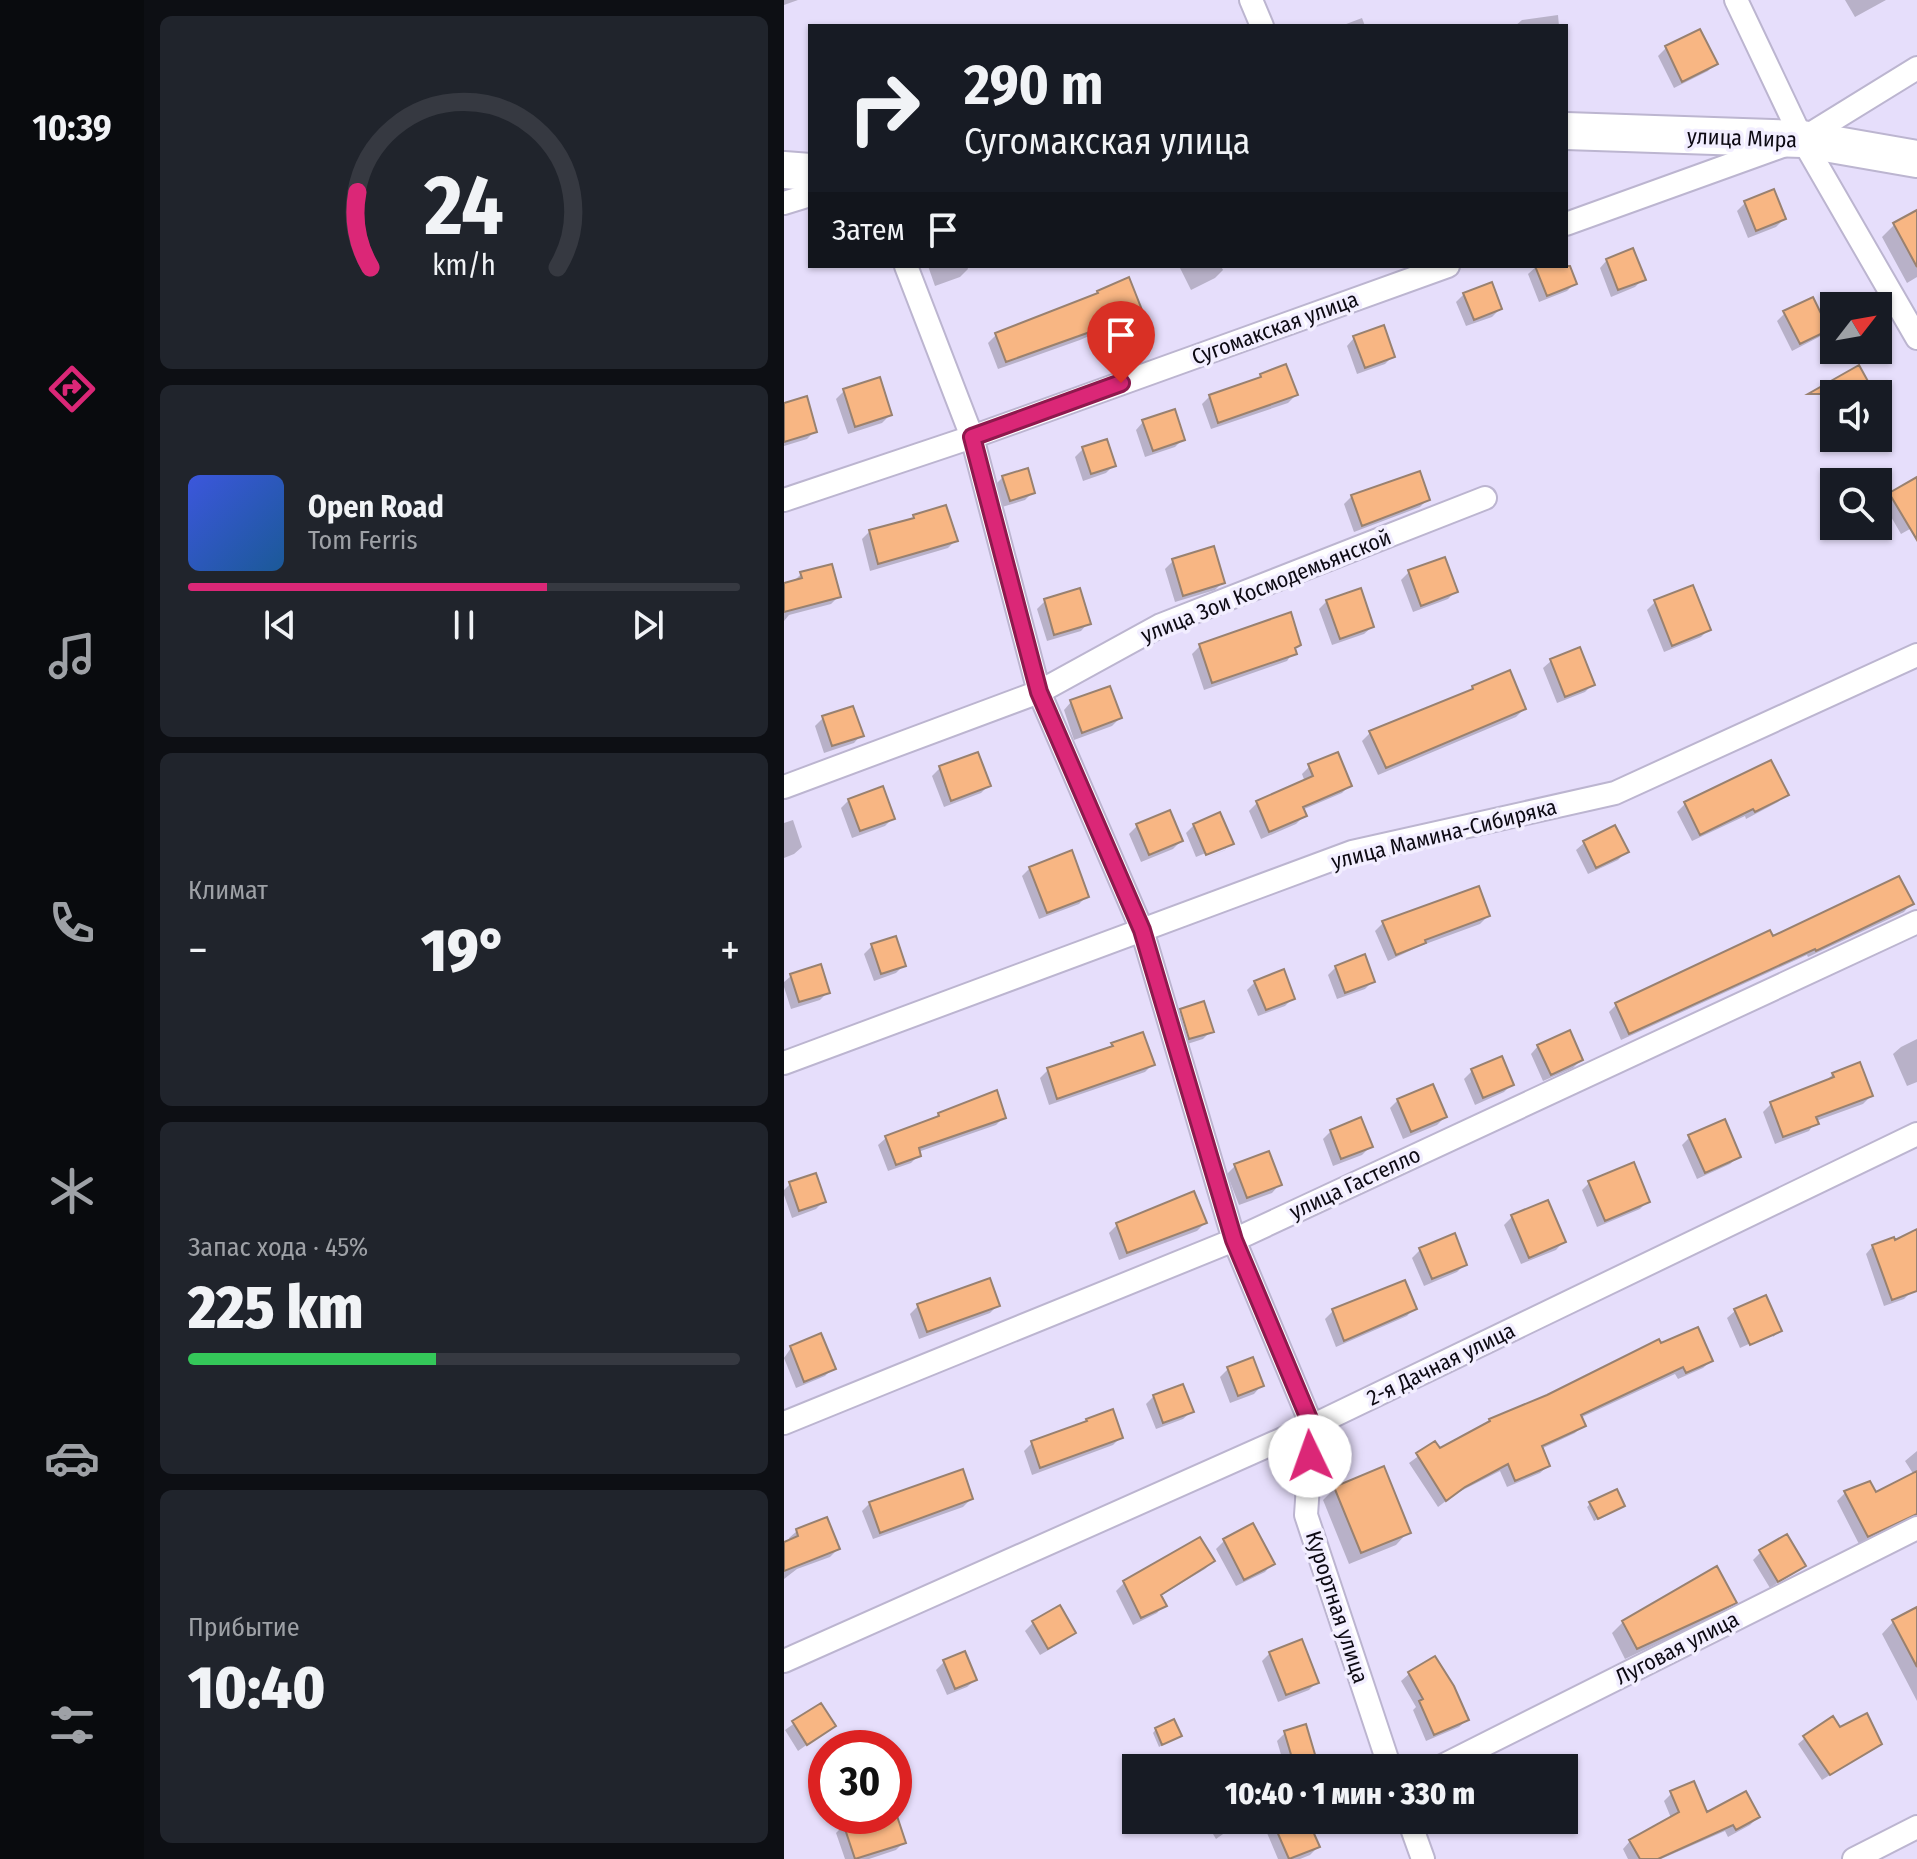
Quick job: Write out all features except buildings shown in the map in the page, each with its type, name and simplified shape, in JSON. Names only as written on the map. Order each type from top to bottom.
[{"type":"main road","name":"улица Мира","points":[[1568,131],[1802,139],[1917,159]]},
{"type":"main road","points":[[784,170],[808,172]]},
{"type":"street","points":[[1251,0],[1261,24]]},
{"type":"street","points":[[1736,0],[1802,139],[1917,338]]},
{"type":"street","points":[[1568,223],[1802,139],[1917,68]]},
{"type":"street","points":[[784,203],[808,196]]},
{"type":"street","name":"Курортная улица","points":[[907,268],[972,437],[1039,692],[1142,930],[1234,1240],[1312,1426],[1306,1515],[1385,1754]]},
{"type":"street","name":"Сугомакская улица","points":[[784,500],[972,437],[1442,268]]},
{"type":"street","name":"улица Зои Космодемьянской","points":[[784,787],[1039,692],[1161,625],[1485,498]]},
{"type":"street","name":"улица Мамина-Сибиряка","points":[[784,1063],[1352,852],[1615,793],[1917,655]]},
{"type":"street","name":"улица Гастелло","points":[[784,1423],[1234,1240],[1917,922]]},
{"type":"street","name":"2-я Дачная улица","points":[[784,1661],[1312,1426],[1917,1134]]},
{"type":"street","name":"Луговая улица","points":[[1466,1754],[1917,1528]]},
{"type":"street","points":[[1854,1859],[1917,1827]]},
{"type":"street","points":[[1414,1834],[1423,1859]]},
{"type":"route","points":[[1121,383],[972,437],[1039,692],[1142,930],[1234,1240],[1312,1426],[1310,1456]]}]
